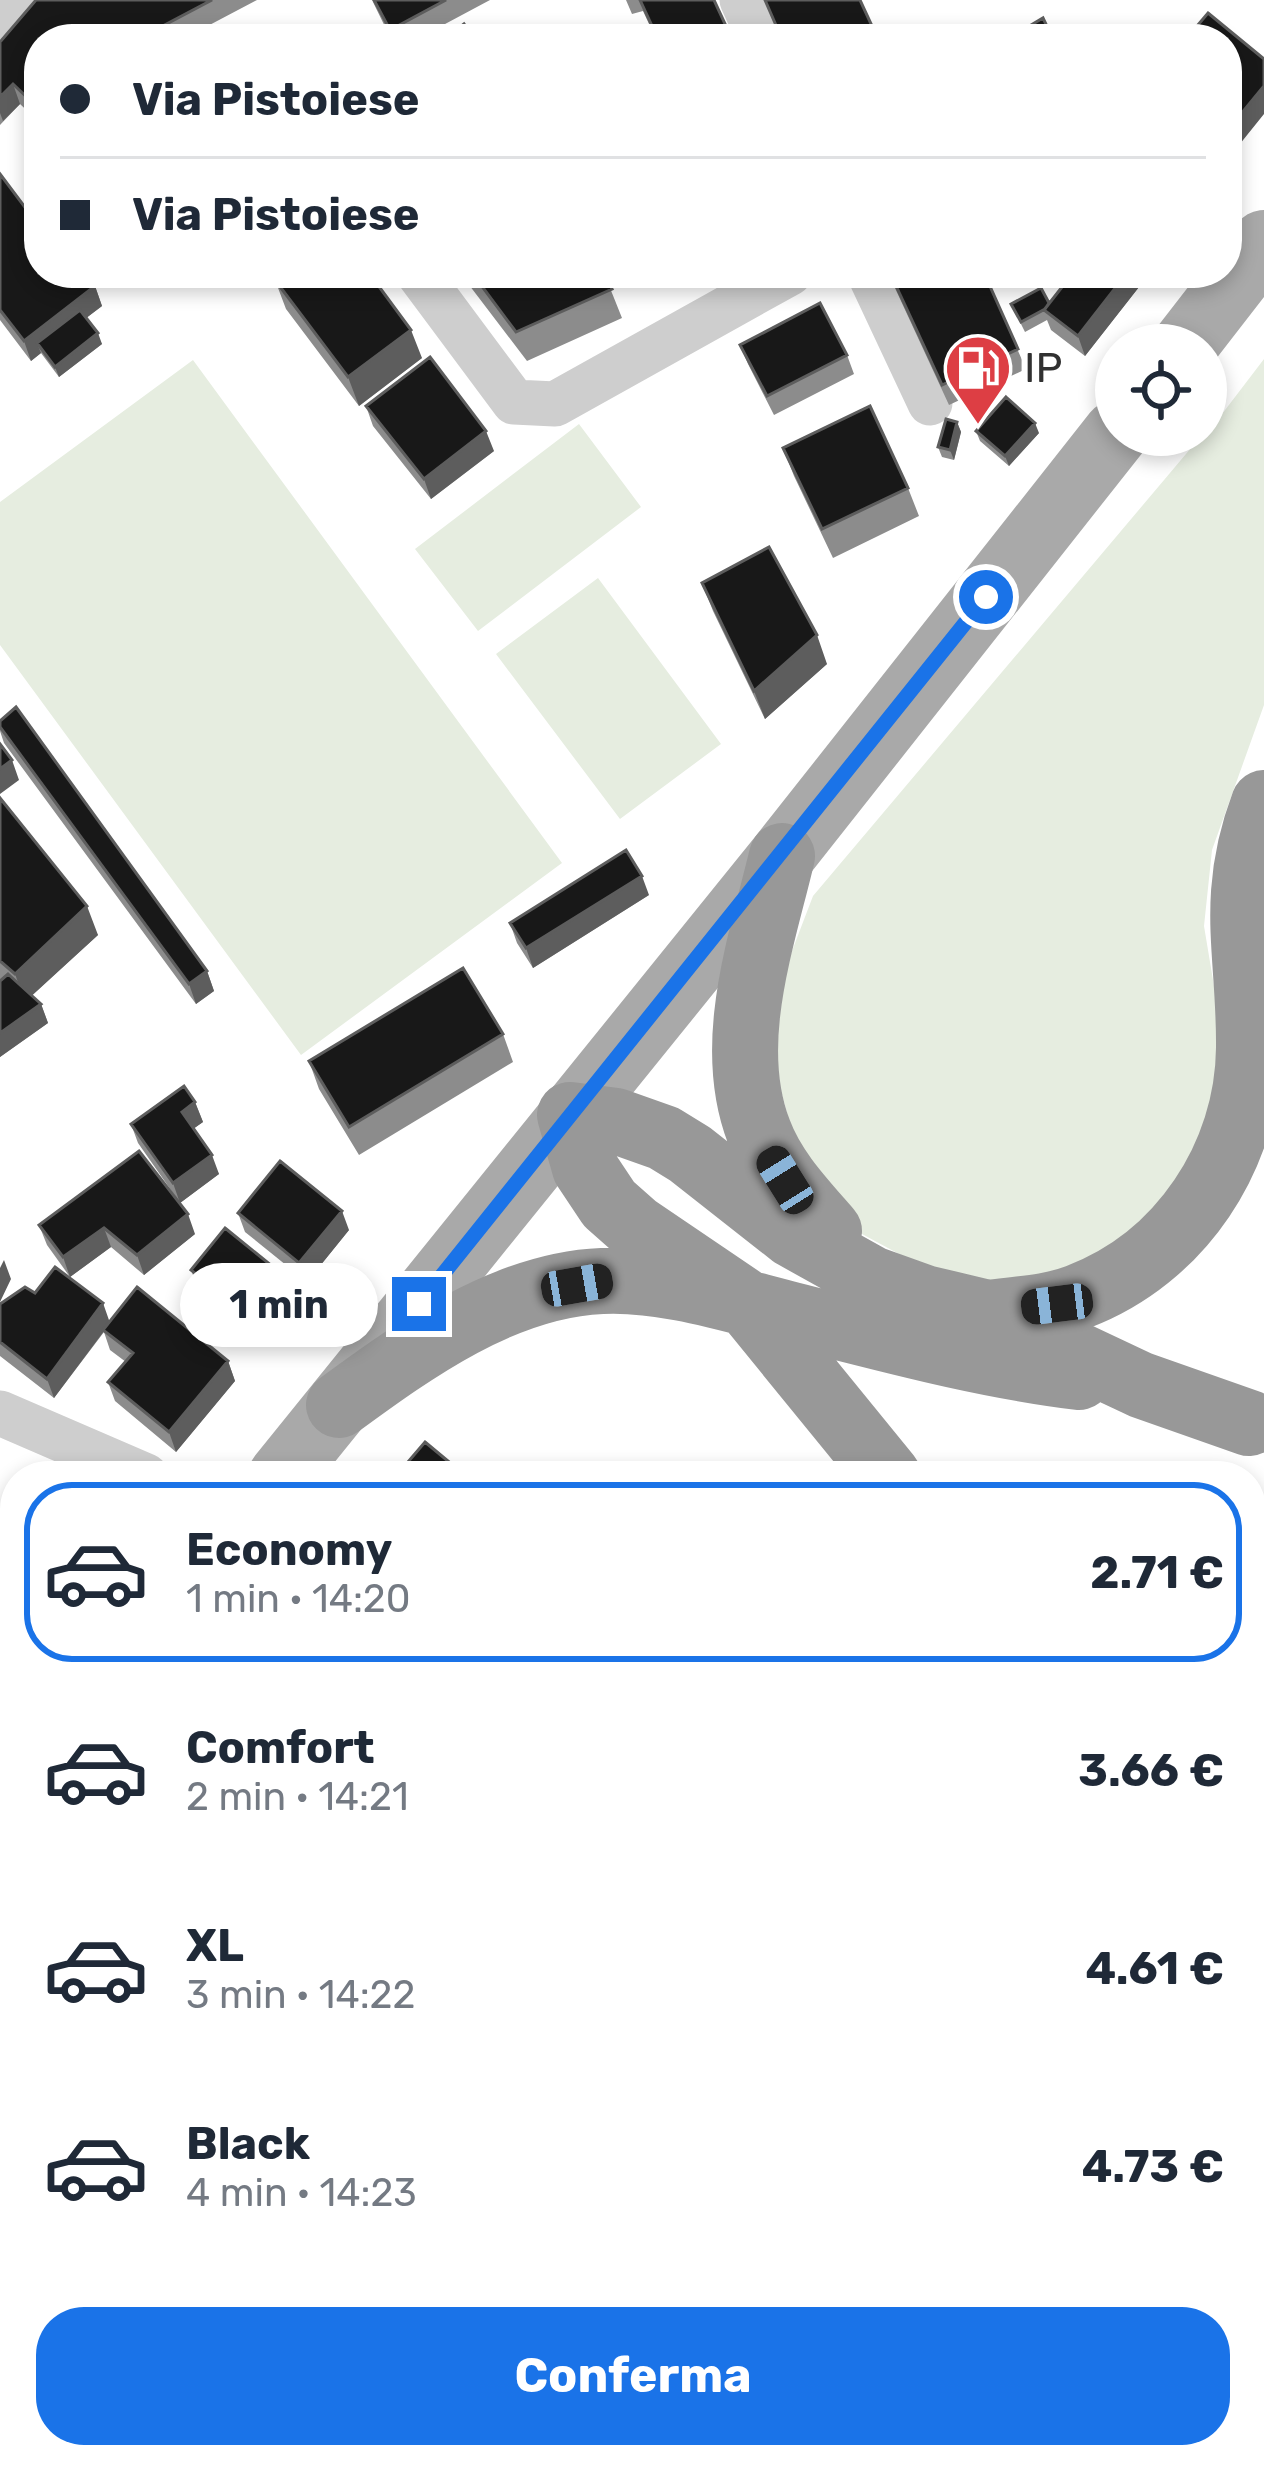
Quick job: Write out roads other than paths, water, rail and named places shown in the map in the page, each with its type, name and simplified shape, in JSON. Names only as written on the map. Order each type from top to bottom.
[{"type":"highway","points":[[988,1313],[1057,1304],[1114,1280],[1160,1246],[1210,1188],[1232,1144],[1247,1087],[1250,1046],[1241,898],[1248,853],[1264,803]]},
{"type":"highway","points":[[782,856],[752,983],[746,1026],[747,1097],[760,1135],[785,1180],[872,1279]]},
{"type":"highway","points":[[876,1461],[747,1304],[608,1204],[585,1168],[570,1115],[616,1121],[664,1138],[793,1235],[872,1279],[988,1313],[1141,1385],[1249,1423]]},
{"type":"highway","points":[[338,1405],[459,1325],[542,1293],[601,1281],[637,1283],[747,1304],[996,1366],[1141,1385]]},
{"type":"main road","points":[[1242,271],[1264,243]]},
{"type":"main road","points":[[1201,324],[1229,288]]},
{"type":"main road","points":[[293,1461],[1098,456]]},
{"type":"street","points":[[0,17],[14,0]]},
{"type":"street","points":[[429,288],[514,402],[555,404],[763,288]]},
{"type":"street","points":[[875,288],[930,403]]},
{"type":"street","points":[[0,1413],[111,1461]]},
{"type":"place","name":"IP","points":[[978,427]]}]
